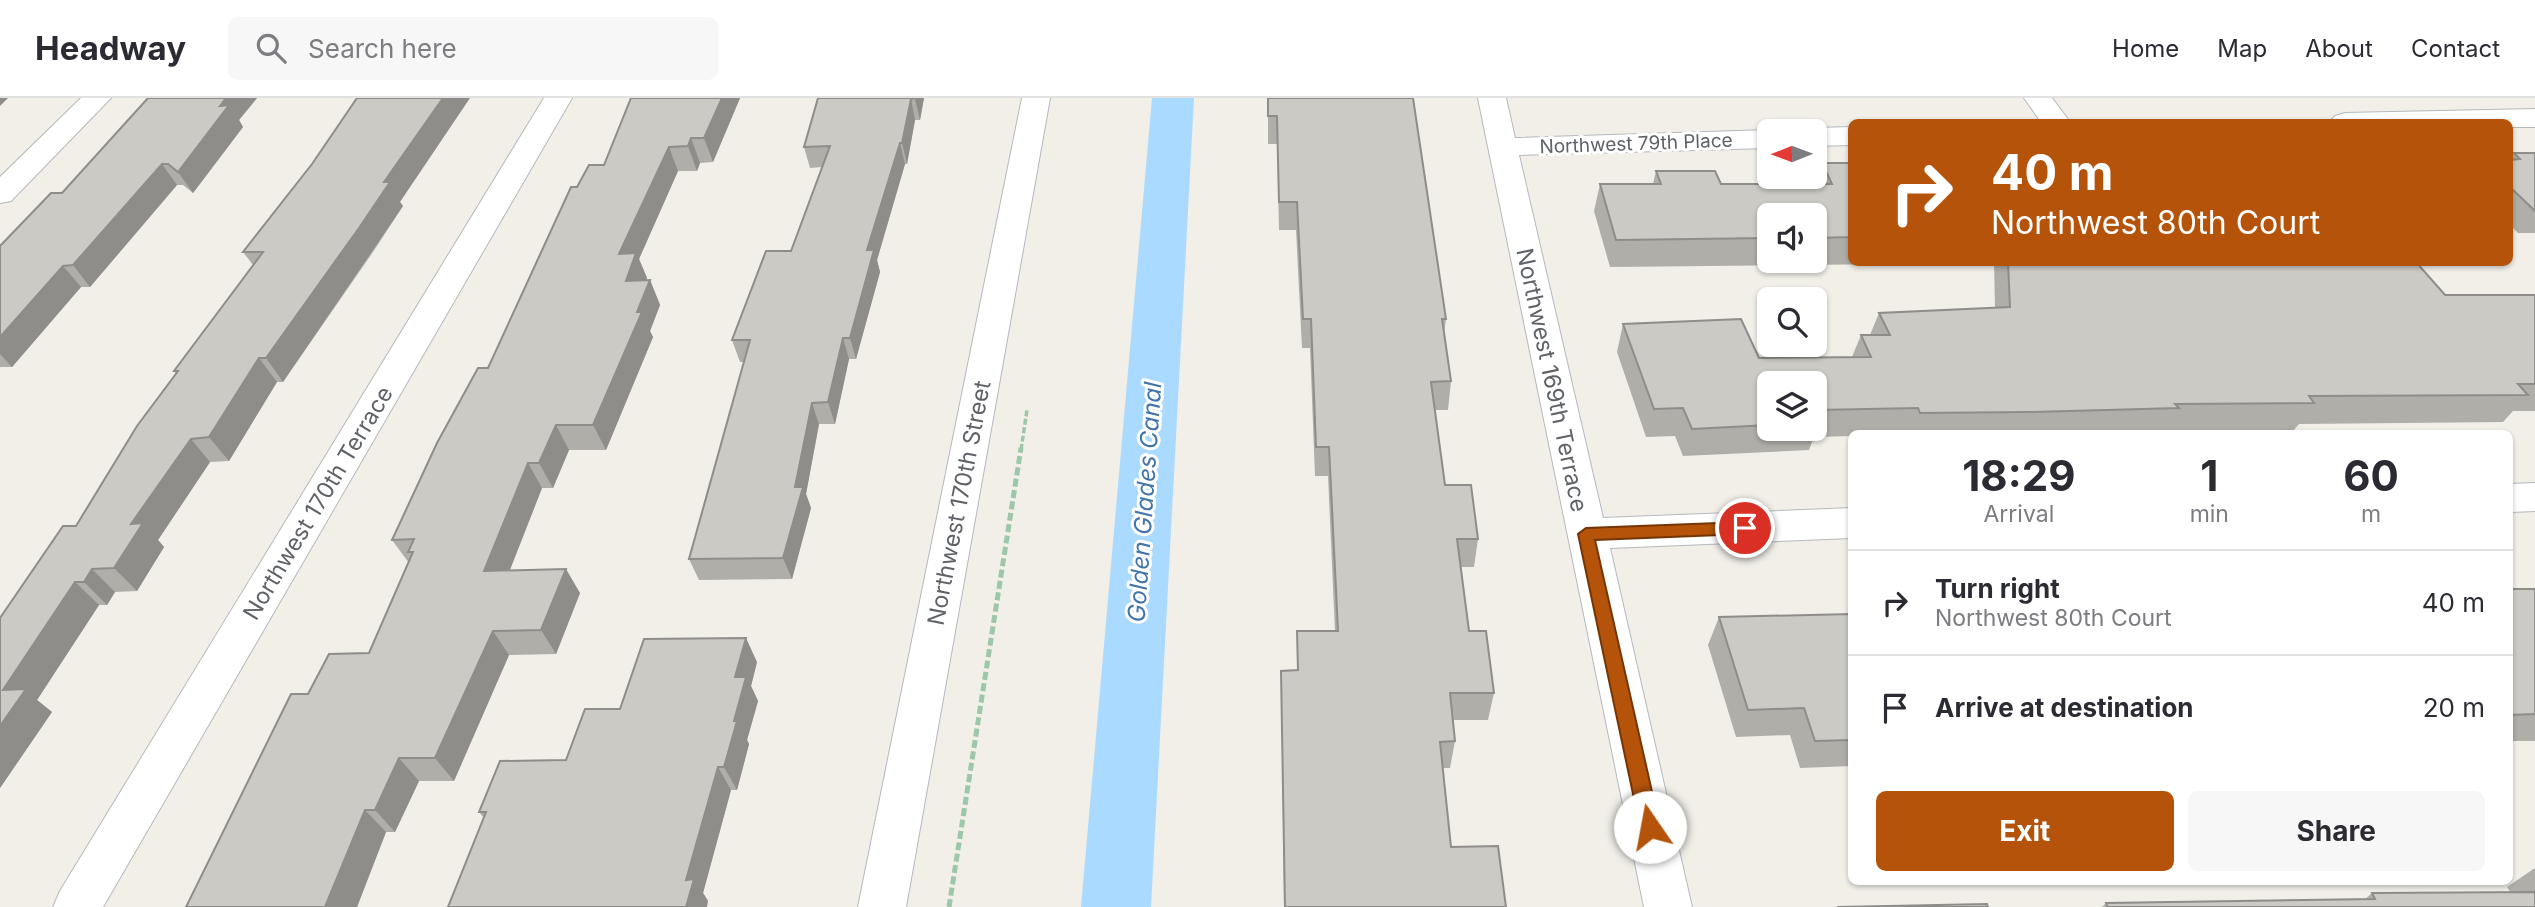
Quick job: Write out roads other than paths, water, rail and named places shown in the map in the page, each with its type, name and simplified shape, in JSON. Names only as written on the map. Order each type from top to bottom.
[{"type":"street","points":[[0,194],[97,98]]},
{"type":"street","name":"Northwest 170th Terrace","points":[[77,907],[558,98]]},
{"type":"street","name":"Northwest 170th Street","points":[[882,907],[1036,98]]},
{"type":"street","name":"Northwest 169th Terrace","points":[[1492,98],[1668,907]]},
{"type":"street","points":[[2038,98],[2052,119]]},
{"type":"street","points":[[2487,119],[2535,118]]},
{"type":"street","points":[[1827,137],[1848,136]]},
{"type":"street","name":"Northwest 79th Place","points":[[1502,147],[1757,139]]},
{"type":"street","points":[[2513,498],[2535,497]]},
{"type":"street","points":[[1586,534],[1848,523]]},
{"type":"waterway","name":"Golden Glades Canal","points":[[1116,907],[1173,98]]}]
